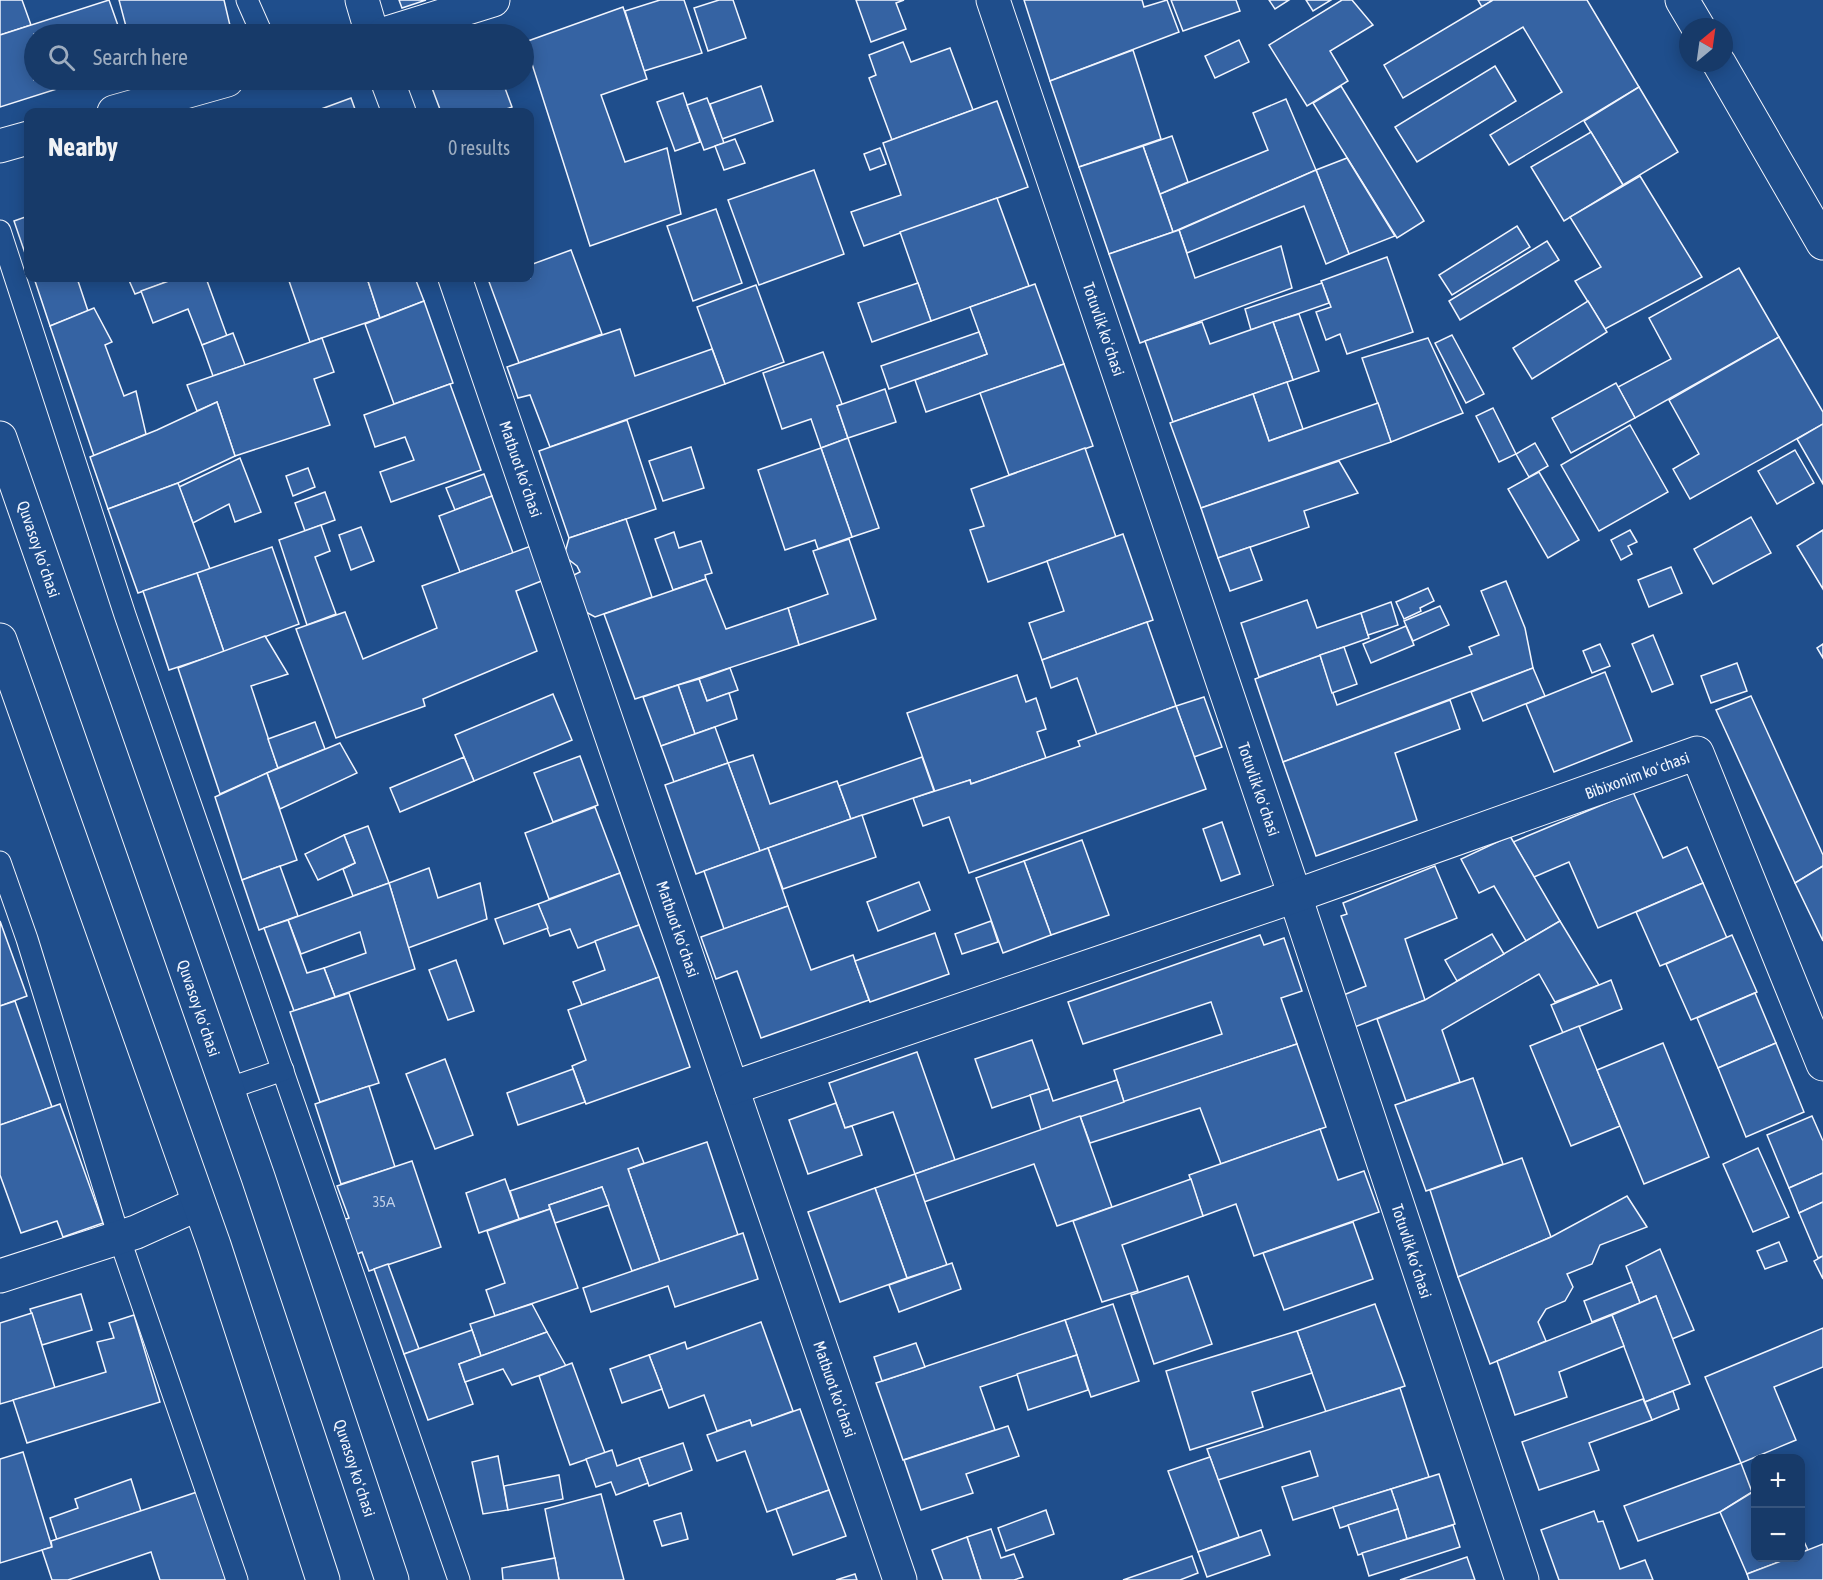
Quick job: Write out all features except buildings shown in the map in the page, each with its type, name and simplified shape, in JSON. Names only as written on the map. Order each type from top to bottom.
[{"type":"street","points":[[362,0],[369,24]]},
{"type":"street","points":[[416,24],[493,0]]},
{"type":"street","name":"Totuvlik koʻchasi","points":[[993,0],[1295,896],[1522,1580]]},
{"type":"street","points":[[1682,0],[1693,18]]},
{"type":"street","points":[[1724,72],[1823,243]]},
{"type":"street","points":[[128,108],[192,90]]},
{"type":"street","points":[[391,90],[398,108]]},
{"type":"street","points":[[0,146],[24,139]]},
{"type":"street","name":"Matbuot koʻchasi","points":[[456,282],[900,1580]]},
{"type":"street","name":"Quvasoy koʻchasi","points":[[0,438],[227,1089],[392,1580]]},
{"type":"street","points":[[0,640],[214,1245],[322,1580]]},
{"type":"street","name":"Bibixonim koʻchasi","points":[[1295,896],[1697,753],[1823,1064]]},
{"type":"street","points":[[732,1088],[1295,896]]},
{"type":"street","points":[[0,1276],[136,1232],[198,1204]]},
{"type":"lane","points":[[247,0],[258,24]]},
{"type":"lane","points":[[0,231],[125,615],[459,1580]]},
{"type":"lane","points":[[0,862],[27,939],[119,1237],[237,1580]]},
{"type":"lane","points":[[227,1089],[283,1070]]}]
